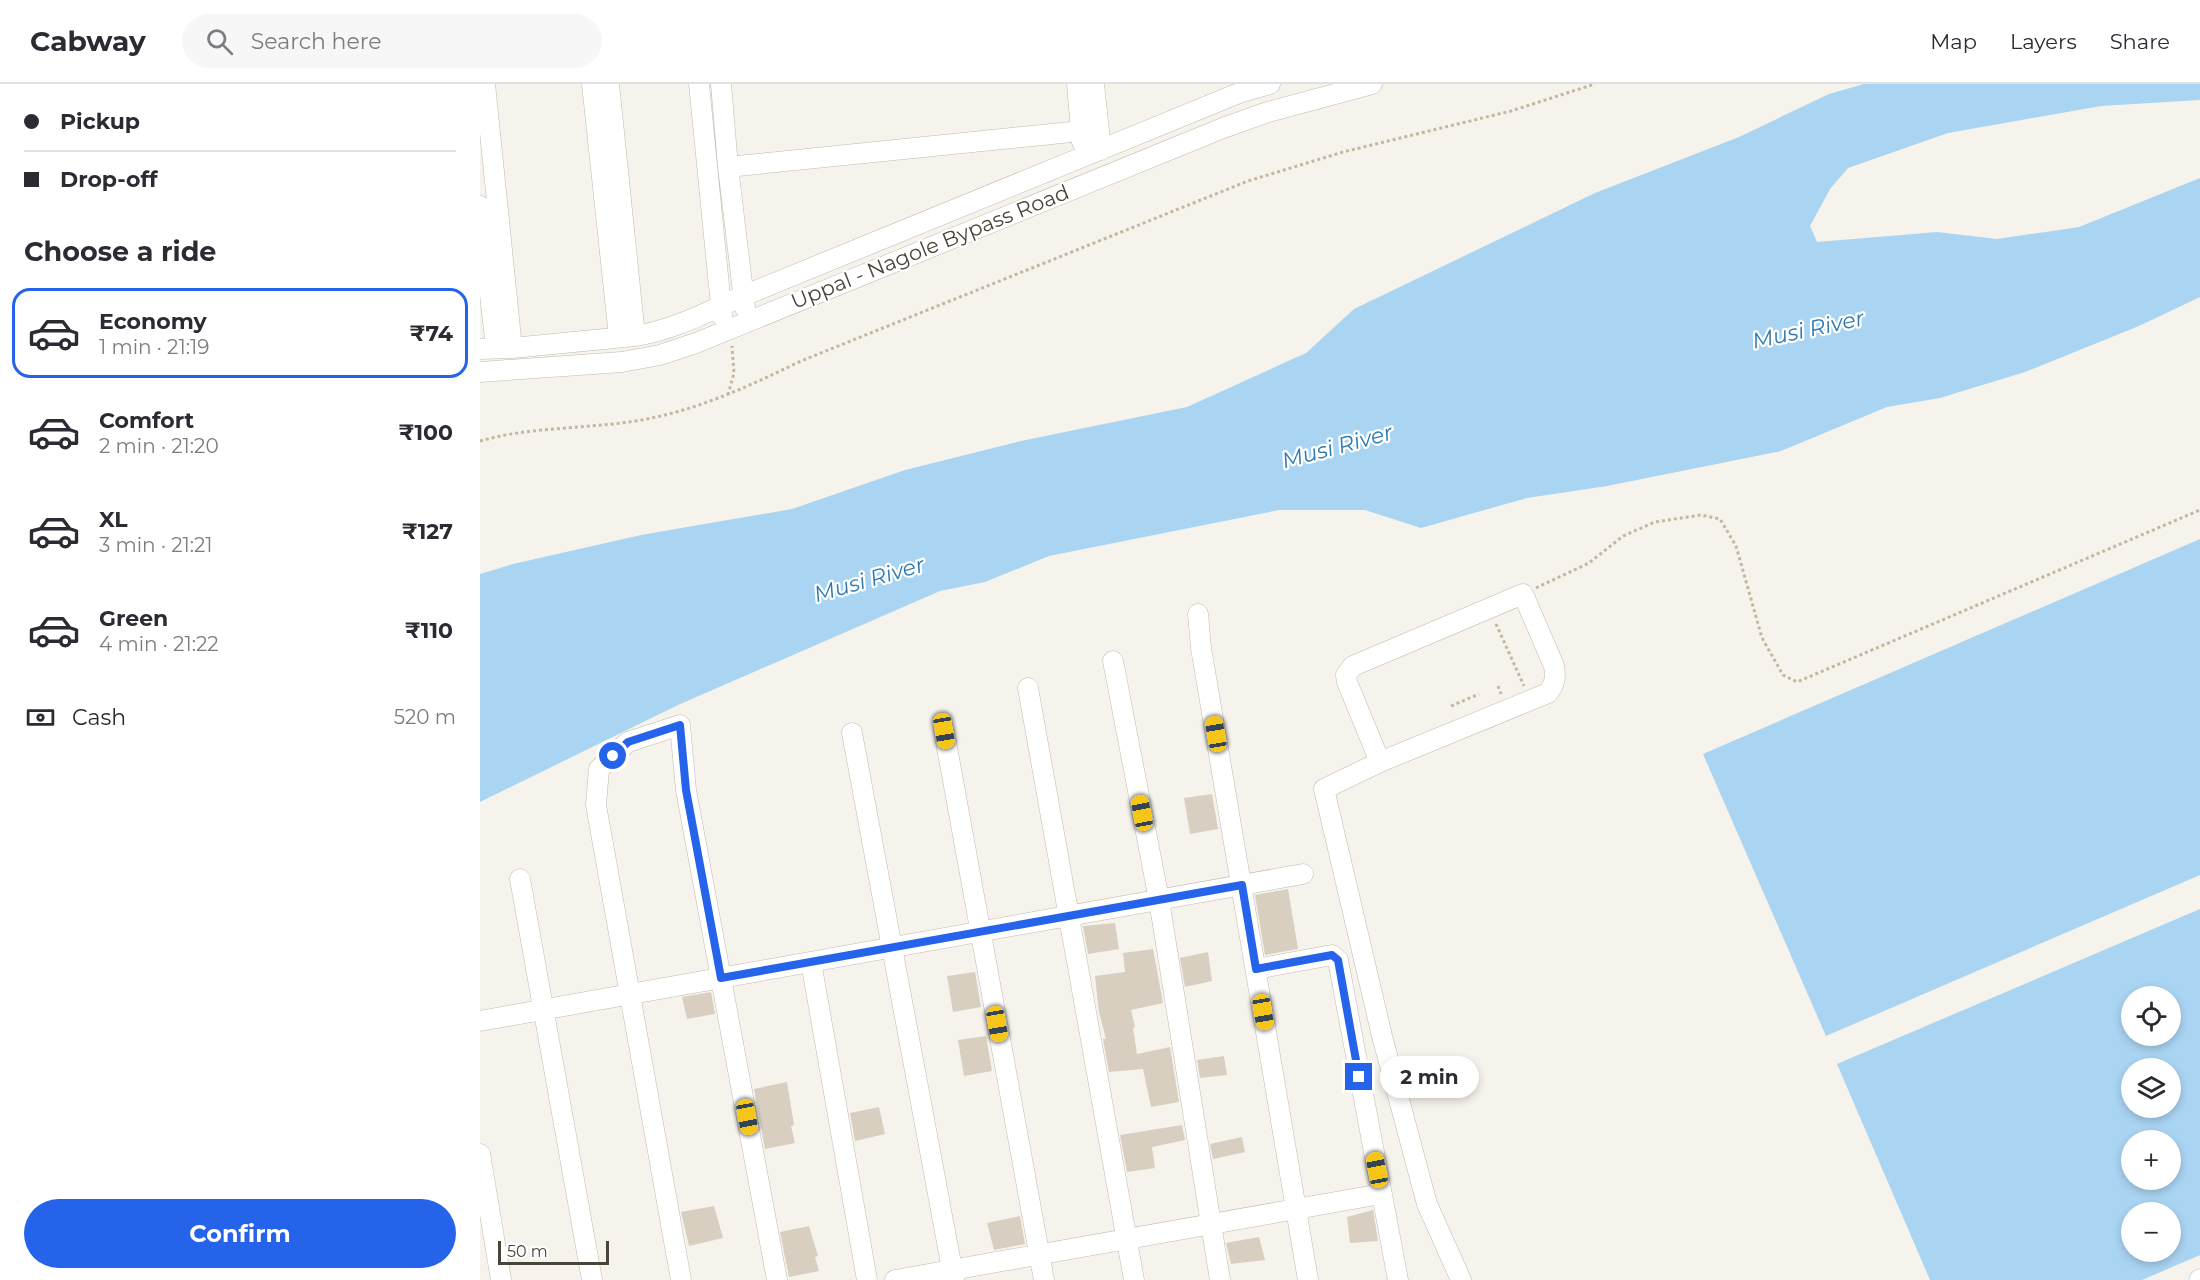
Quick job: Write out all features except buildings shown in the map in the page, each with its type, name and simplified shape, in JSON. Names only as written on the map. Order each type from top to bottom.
[{"type":"street","points":[[485,84],[496,348]]},
{"type":"street","points":[[592,84],[627,337]]},
{"type":"street","points":[[609,84],[627,337]]},
{"type":"street","points":[[699,84],[720,306],[726,330]]},
{"type":"street","points":[[721,84],[728,167],[748,322]]},
{"type":"street","points":[[1077,84],[1081,131],[1092,153]]},
{"type":"street","points":[[1092,153],[1094,84]]},
{"type":"street","name":"Uppal - Nagole Bypass Road","points":[[480,372],[622,362],[669,352],[748,322],[1223,128],[1269,112],[1372,84]]},
{"type":"street","name":"Uppal - Nagole Bypass Road","points":[[496,348],[627,337],[654,333],[684,323],[743,296],[1092,153],[1239,89],[1262,85]]},
{"type":"street","points":[[728,167],[1081,131]]},
{"type":"street","points":[[480,206],[496,348]]},
{"type":"street","points":[[1380,762],[1347,682],[1348,670],[1522,594],[1554,666],[1556,676],[1554,685],[1548,693],[1380,762],[1324,789],[1382,1036],[1427,1204],[1461,1280]]},
{"type":"street","points":[[1198,614],[1201,648],[1308,1280]]},
{"type":"street","points":[[1113,661],[1159,900],[1220,1280]]},
{"type":"street","points":[[1028,688],[1134,1280]]},
{"type":"street","points":[[681,1280],[596,805],[599,769],[628,742],[680,725],[686,790],[777,1280]]},
{"type":"street","points":[[944,731],[1044,1280]]},
{"type":"street","points":[[852,733],[954,1275]]},
{"type":"street","points":[[480,1021],[1303,874]]},
{"type":"street","points":[[520,879],[592,1280]]},
{"type":"street","points":[[1256,969],[1332,955],[1338,960],[1398,1280]]},
{"type":"street","points":[[811,962],[867,1280]]},
{"type":"street","points":[[480,1154],[501,1280]]},
{"type":"street","points":[[895,1280],[954,1275],[1040,1256],[1381,1194]]},
{"type":"path","points":[[480,441],[533,431],[630,422],[682,411],[728,396],[801,361],[1248,181],[1343,152],[1511,111],[1595,84]]},
{"type":"path","points":[[726,330],[731,341],[734,362],[734,373],[728,396]]},
{"type":"path","points":[[1522,594],[1589,563],[1623,536],[1655,522],[1701,515],[1720,519],[1736,546],[1762,638],[1783,675],[1797,682],[2200,510]]},
{"type":"path","points":[[1490,608],[1531,700]]},
{"type":"path","points":[[1451,706],[1479,694]]},
{"type":"water","name":"Musi River","points":[[1864,84],[2200,84],[2200,100],[2101,106],[1948,133],[1848,168],[1830,189],[1810,226],[1817,242],[1937,232],[1997,239],[2079,227],[2200,178],[2200,297],[2139,326],[2025,372],[1940,398],[1887,407],[1781,451],[1607,486],[1527,498],[1421,528],[1365,510],[1279,510],[1049,556],[985,582],[940,591],[678,705],[480,802],[480,574],[513,564],[641,535],[792,509],[905,470],[1021,441],[1187,407],[1306,353],[1354,309],[1595,193],[1739,137],[1829,94]]},
{"type":"water","points":[[2200,539],[2200,875],[1826,1036],[1703,754]]},
{"type":"water","points":[[2200,909],[2200,1255],[2142,1280],[1930,1280],[1837,1064]]},
{"type":"route","points":[[613,756],[628,742],[680,725],[686,790],[721,978],[1242,885],[1256,969],[1332,955],[1338,960],[1359,1077]]}]
